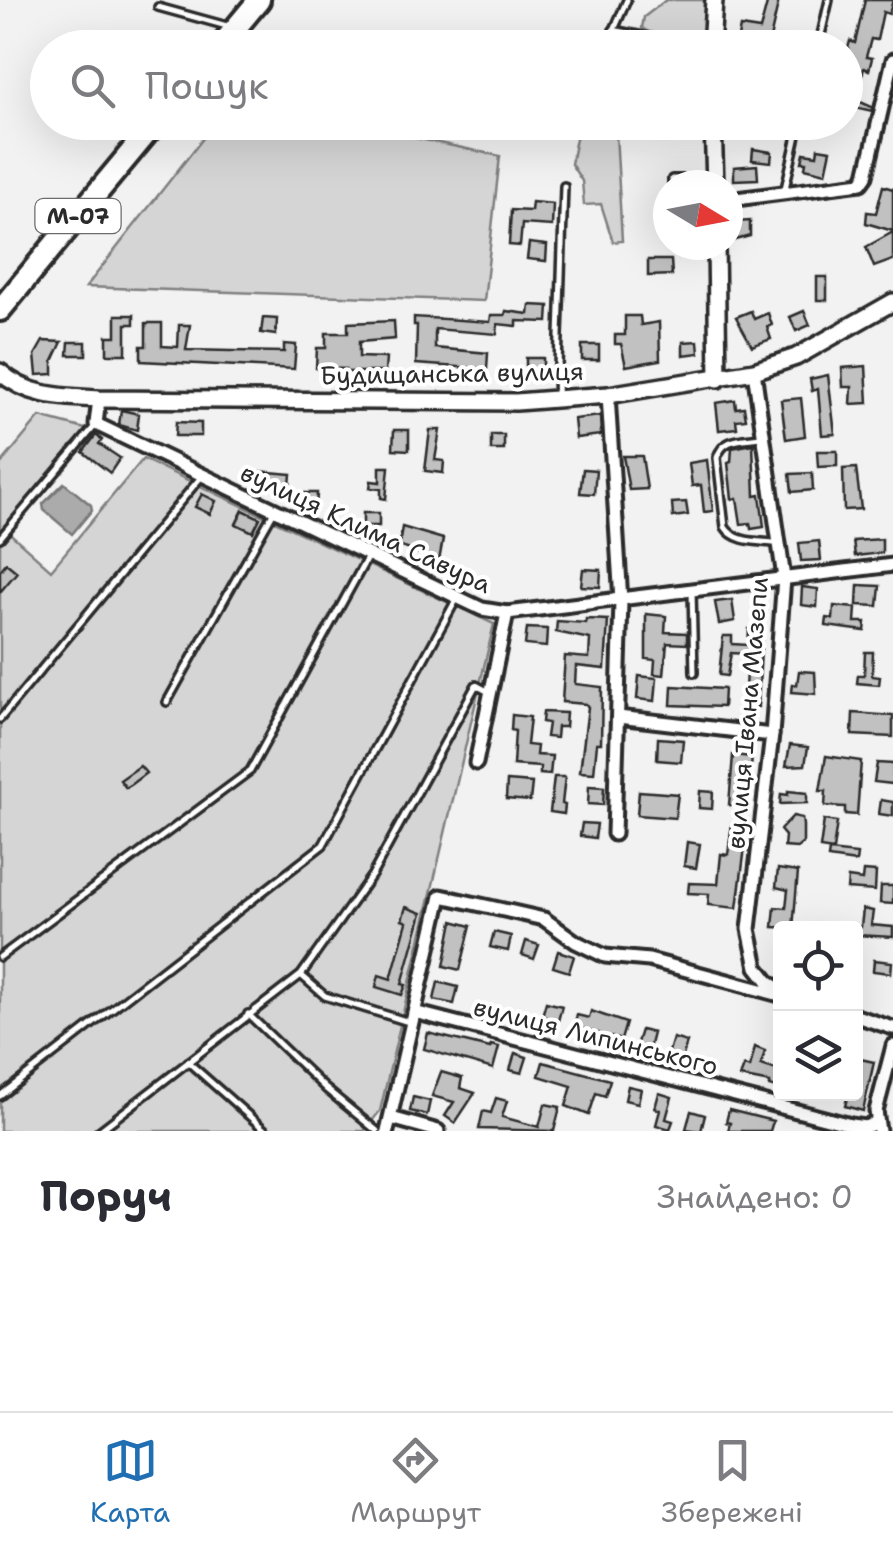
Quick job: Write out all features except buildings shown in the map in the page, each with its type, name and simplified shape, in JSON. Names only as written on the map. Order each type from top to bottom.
[{"type":"highway","points":[[235,29],[258,0]]},
{"type":"highway","name":"М-07","points":[[0,310],[141,140]]},
{"type":"street","points":[[712,30],[714,0]]},
{"type":"street","points":[[743,198],[860,183],[866,176],[893,60]]},
{"type":"street","points":[[714,140],[715,170]]},
{"type":"street","points":[[716,260],[718,379]]},
{"type":"street","name":"Будищанська вулиця","points":[[0,372],[31,392],[98,399],[557,400],[754,371],[796,356],[893,302]]},
{"type":"street","name":"вулиця Івана Мазепи","points":[[754,371],[784,578],[772,735],[749,929],[757,967],[773,986]]},
{"type":"street","points":[[608,395],[621,600],[614,834]]},
{"type":"street","points":[[96,424],[98,399]]},
{"type":"street","name":"вулиця Клима Савура","points":[[96,424],[482,609],[507,613],[893,565]]},
{"type":"street","points":[[476,763],[507,613]]},
{"type":"street","points":[[618,718],[772,735]]},
{"type":"street","points":[[438,1131],[389,1125],[441,896],[544,919],[576,942],[605,956],[649,960],[773,990]]},
{"type":"street","name":"вулиця Липинського","points":[[413,1018],[852,1125],[877,1127]]},
{"type":"street","points":[[863,1018],[893,1028]]},
{"type":"street","points":[[877,1127],[893,1046]]},
{"type":"lane","points":[[613,30],[627,0]]},
{"type":"lane","points":[[822,30],[828,0]]},
{"type":"lane","points":[[158,7],[235,29]]},
{"type":"lane","points":[[784,193],[796,140]]},
{"type":"lane","points":[[557,400],[564,186]]},
{"type":"lane","points":[[0,538],[96,424]]},
{"type":"lane","points":[[764,437],[726,442],[720,448],[725,528],[740,539],[777,543]]},
{"type":"lane","points":[[0,718],[201,477]]},
{"type":"lane","points":[[167,702],[274,511]]},
{"type":"lane","points":[[0,957],[250,771],[368,555]]},
{"type":"lane","points":[[692,591],[694,673]]},
{"type":"lane","points":[[0,1096],[323,844],[458,597]]},
{"type":"lane","points":[[99,1131],[300,975],[372,876],[476,685],[491,694]]},
{"type":"lane","points":[[300,975],[325,996],[413,1018]]},
{"type":"lane","points":[[248,1014],[326,1089],[377,1131]]},
{"type":"lane","points":[[188,1062],[266,1131]]},
{"type":"shaded area","points":[[666,0],[706,0],[704,30],[646,30],[642,28],[644,17]]},
{"type":"shaded area","points":[[202,140],[425,140],[500,156],[484,301],[86,287]]},
{"type":"shaded area","points":[[576,140],[616,140],[622,241],[613,242],[601,204],[584,205],[582,181],[571,164]]},
{"type":"shaded area","points":[[40,417],[89,430],[5,529],[51,570],[143,459],[494,624],[380,1111],[364,1131],[0,1131],[0,465]]},
{"type":"shaded area","points":[[64,483],[92,510],[72,534],[44,510],[43,504]]}]
